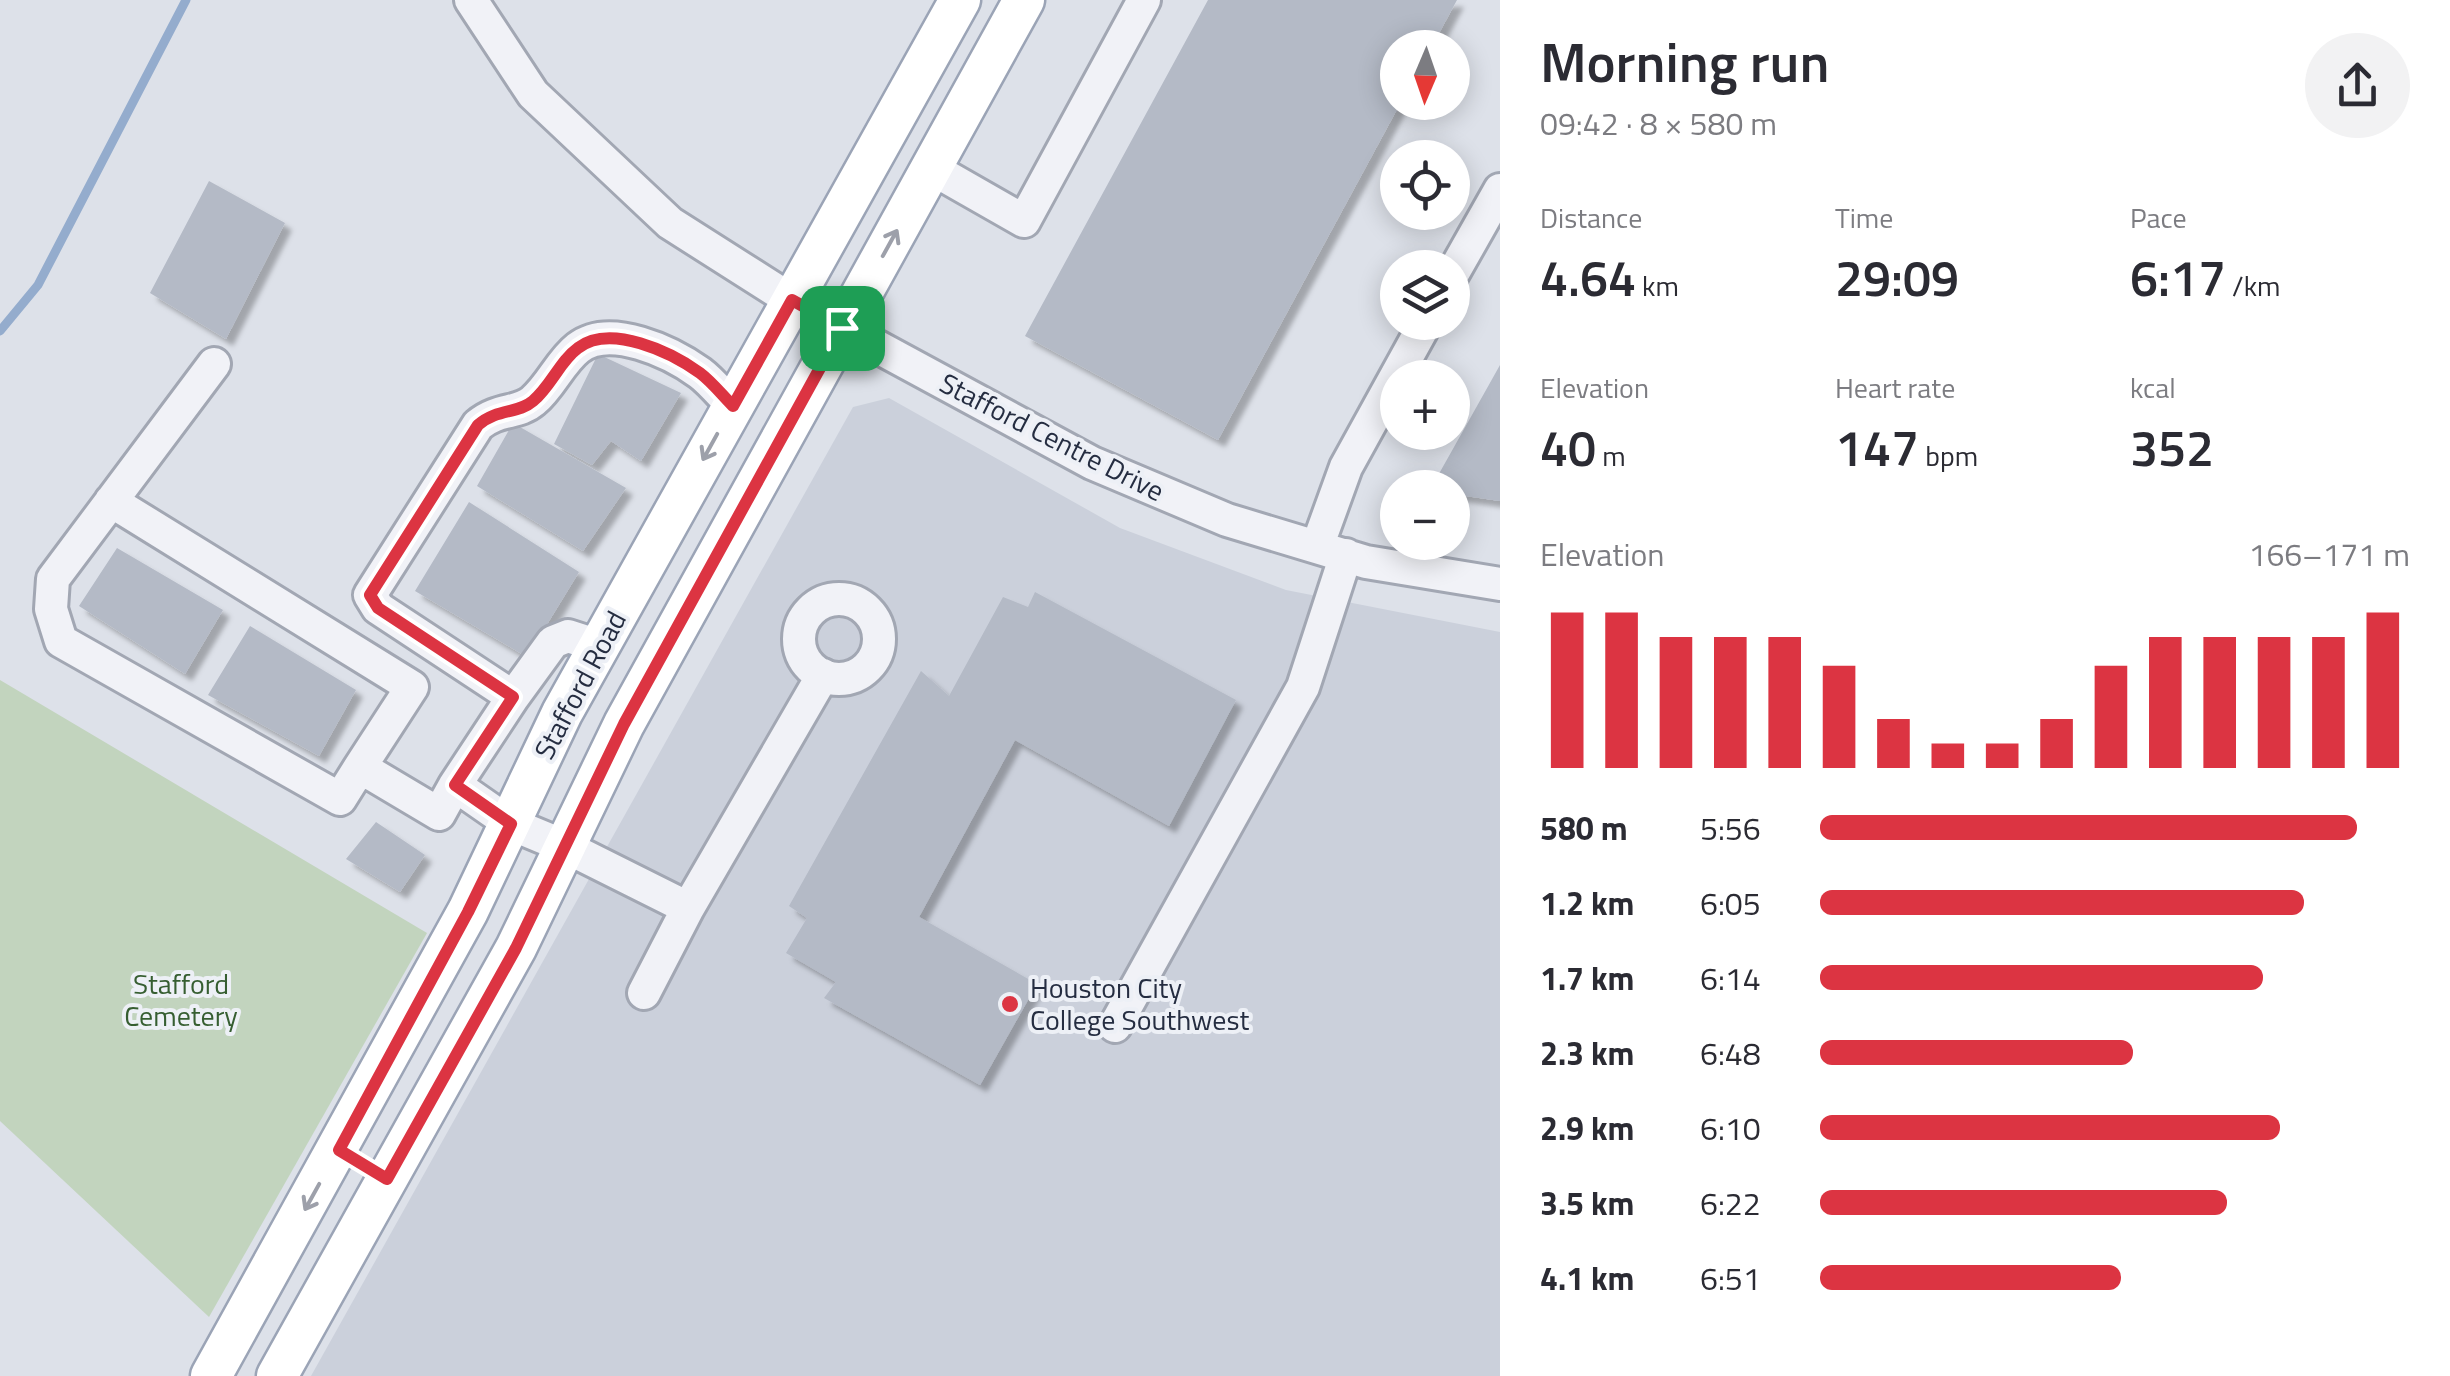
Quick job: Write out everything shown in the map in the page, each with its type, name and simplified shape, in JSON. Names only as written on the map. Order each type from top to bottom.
[{"type":"main road","name":"Stafford Road","points":[[211,1376],[468,912],[562,713],[960,0]]},
{"type":"main road","name":"Stafford Road","points":[[277,1376],[516,948],[624,724],[1024,0]]},
{"type":"main road","points":[[339,1150],[387,1179]]},
{"type":"street","name":"Stafford Centre Drive","points":[[470,0],[533,94],[670,223],[792,300],[1092,463],[1227,520],[1332,551],[1500,584]]},
{"type":"street","points":[[931,168],[1024,221],[1144,0]]},
{"type":"street","points":[[1467,250],[1500,190]]},
{"type":"street","points":[[513,697],[378,608],[370,595],[478,425],[492,413],[528,405],[546,390],[578,348],[605,336],[624,338],[659,351],[700,374],[733,406]]},
{"type":"street","points":[[1115,1026],[1303,687],[1346,467],[1416,340]]},
{"type":"street","points":[[111,501],[412,687],[340,799],[60,641],[51,609],[53,579],[111,501],[214,364]]},
{"type":"street","points":[[360,767],[438,814],[552,642],[568,636],[599,646]]},
{"type":"street","points":[[644,993],[688,908],[823,676]]},
{"type":"street","points":[[455,785],[511,824],[688,908]]},
{"type":"shaded area","name":"Houston City College Southwest","points":[[889,398],[1120,528],[1286,590],[1500,632],[1500,1376],[311,1376],[853,407]]},
{"type":"green space","name":"Stafford Cemetery","points":[[0,680],[427,933],[209,1317],[0,1121]]},
{"type":"building","points":[[1208,0],[1457,0],[1441,30],[1380,30],[1380,120],[1391,120],[1218,440],[1025,336]]},
{"type":"building","points":[[209,181],[285,223],[226,339],[150,293]]},
{"type":"building","points":[[598,354],[681,393],[641,461],[611,441],[592,465],[554,444]]},
{"type":"building","points":[[1500,365],[1500,501],[1470,497],[1470,470],[1441,470],[1452,450],[1470,450],[1470,418]]},
{"type":"building","points":[[513,423],[626,488],[583,551],[477,486]]},
{"type":"building","points":[[469,502],[579,572],[527,657],[415,591]]},
{"type":"building","points":[[117,548],[223,610],[185,674],[79,606]]},
{"type":"building","points":[[1035,592],[1236,700],[1169,826],[1015,740],[919,917],[1037,984],[980,1085],[824,998],[836,982],[786,953],[807,918],[789,906],[921,671],[949,696],[1003,597],[1028,607]]},
{"type":"building","points":[[250,626],[356,690],[319,756],[208,695]]},
{"type":"building","points":[[376,822],[425,855],[400,892],[346,859]]},
{"type":"waterway","points":[[0,331],[38,285],[186,0]]},
{"type":"place","name":"Houston City College Southwest","points":[[1010,1004]]},
{"type":"route","points":[[792,300],[842,328],[624,724],[516,948],[387,1179],[339,1150],[468,912],[511,824],[455,785],[513,697],[378,608],[370,595],[478,425],[492,413],[528,405],[546,390],[578,348],[605,336],[624,338],[659,351],[700,374],[733,406],[792,300]]}]
